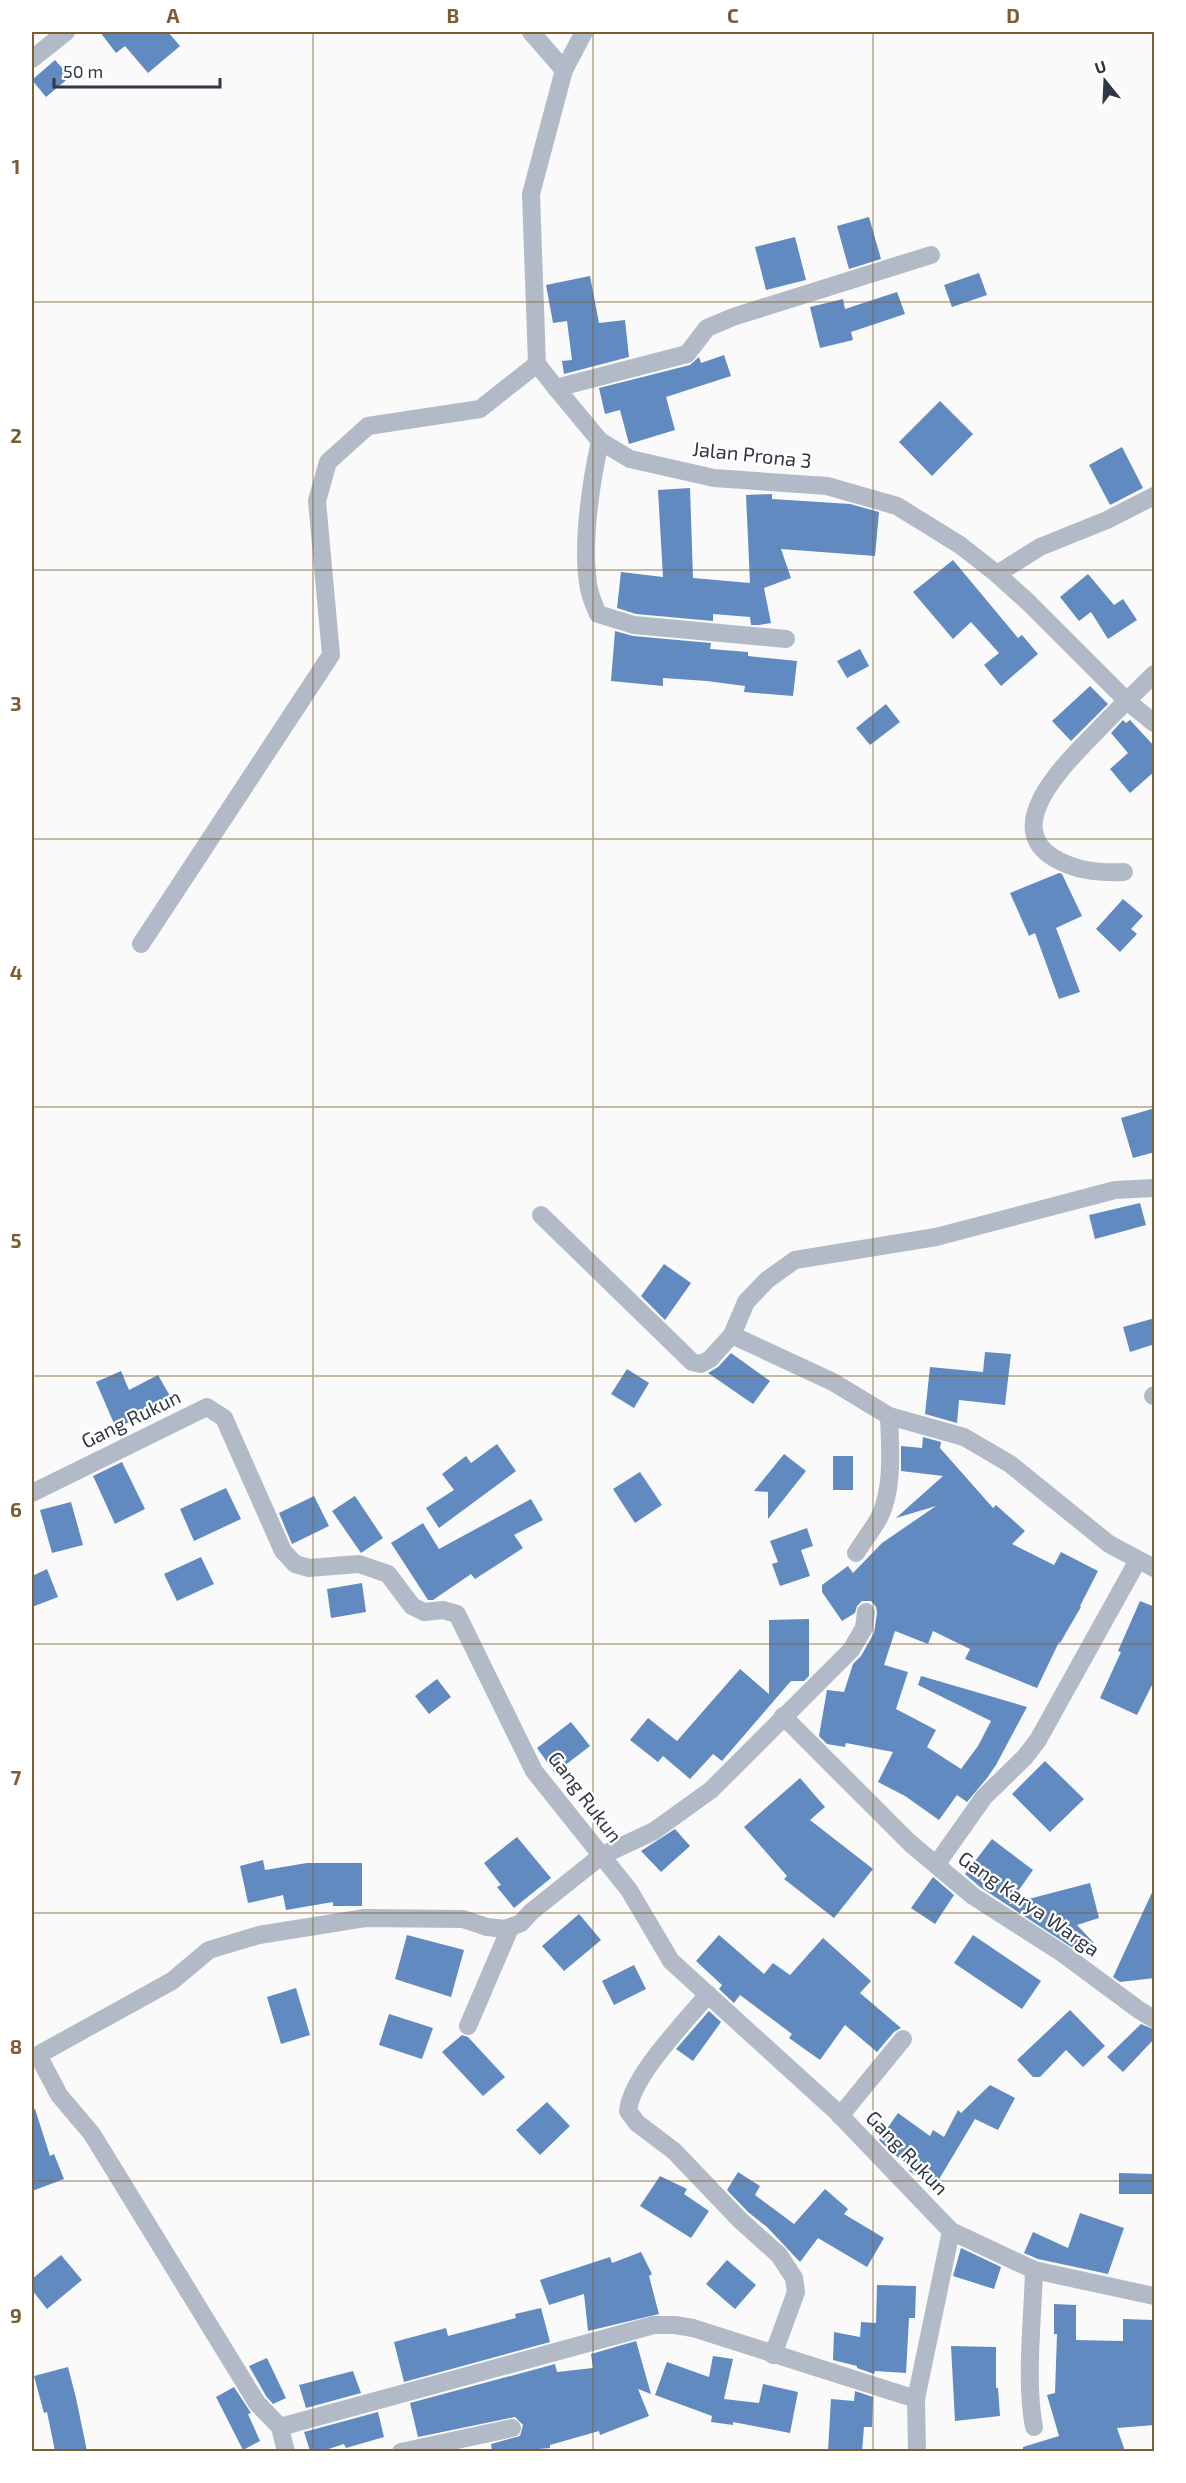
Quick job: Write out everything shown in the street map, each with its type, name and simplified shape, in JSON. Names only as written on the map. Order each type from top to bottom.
[{"type":"street","points":[[32,59],[66,32]]},
{"type":"street","points":[[531,32],[564,70]]},
{"type":"street","points":[[141,944],[331,655],[316,501],[328,462],[368,426],[480,409],[537,364],[531,194],[564,70],[585,32]]},
{"type":"street","points":[[556,388],[687,354],[707,328],[733,317],[931,255]]},
{"type":"street","name":"Jalan Prona 3","points":[[537,364],[600,441],[630,459],[714,478],[827,486],[897,506],[960,545],[997,574],[1127,701],[1155,723]]},
{"type":"street","points":[[600,441],[594,466],[588,530],[588,584],[598,614],[634,625],[786,639]]},
{"type":"street","points":[[997,574],[1040,547],[1155,496]]},
{"type":"street","points":[[1124,872],[1095,873],[1064,864],[1042,851],[1034,831],[1035,813],[1042,795],[1060,770],[1155,674]]},
{"type":"street","points":[[541,1215],[692,1362],[701,1364],[710,1359],[732,1335],[746,1302],[767,1280],[795,1260],[936,1237],[1115,1190],[1153,1193]]},
{"type":"street","points":[[732,1335],[833,1382],[889,1416],[964,1437],[1010,1464],[1109,1544],[1155,1568]]},
{"type":"street","name":"Gang Rukun","points":[[32,1493],[207,1407],[224,1418],[283,1551],[295,1564],[309,1568],[359,1564],[388,1574],[412,1606],[424,1612],[443,1610],[457,1614],[534,1771],[629,1890],[671,1961],[840,2116],[951,2231],[1034,2270],[1155,2296]]},
{"type":"street","points":[[856,1554],[879,1517],[885,1501],[890,1440],[889,1416]]},
{"type":"street","points":[[936,1865],[984,1797],[1025,1757],[1038,1740],[1138,1560]]},
{"type":"street","points":[[286,2451],[280,2427],[257,2403],[92,2134],[59,2096],[35,2049],[172,1981],[209,1950],[258,1935],[365,1918],[463,1919],[487,1927],[505,1929],[521,1923],[531,1912],[601,1856],[654,1831],[711,1790],[851,1650],[864,1628],[866,1612]]},
{"type":"street","name":"Gang Karya Warga","points":[[783,1716],[885,1817],[973,1896],[1062,1953],[1139,2010],[1155,2019]]},
{"type":"street","points":[[468,2026],[510,1928]]},
{"type":"street","points":[[708,1994],[640,2079],[629,2098],[628,2111],[637,2123],[674,2151],[779,2256],[794,2278],[796,2292],[773,2355]]},
{"type":"street","points":[[840,2116],[903,2039]]},
{"type":"street","points":[[917,2451],[916,2399],[951,2231]]},
{"type":"street","points":[[1034,2270],[1031,2370],[1034,2427]]},
{"type":"street","points":[[280,2427],[654,2325],[693,2328],[916,2399]]},
{"type":"street","points":[[401,2451],[512,2428]]},
{"type":"building","points":[[100,32],[168,32],[180,46],[148,73],[125,46],[116,53]]},
{"type":"building","points":[[55,60],[70,77],[46,97],[32,80]]},
{"type":"building","points":[[869,217],[881,259],[849,269],[837,226]]},
{"type":"building","points":[[795,237],[806,280],[766,290],[755,247]]},
{"type":"building","points":[[979,273],[987,295],[952,307],[944,285]]},
{"type":"building","points":[[590,276],[599,323],[625,320],[629,357],[564,374],[562,361],[572,360],[567,321],[553,323],[546,285]]},
{"type":"building","points":[[897,292],[905,314],[851,332],[853,340],[820,348],[810,307],[843,299],[845,309]]},
{"type":"building","points":[[724,355],[731,376],[666,397],[675,430],[629,444],[620,410],[605,414],[599,388],[690,365],[699,357],[701,363]]},
{"type":"building","points":[[940,401],[973,434],[932,476],[899,442]]},
{"type":"building","points":[[1122,447],[1143,488],[1110,505],[1089,465]]},
{"type":"building","points":[[690,488],[693,578],[750,583],[746,495],[772,494],[772,499],[850,504],[879,512],[875,556],[781,549],[791,578],[764,588],[771,623],[751,625],[750,617],[713,614],[713,621],[636,614],[617,608],[621,572],[663,577],[658,490]]},
{"type":"building","points":[[953,560],[1018,638],[1022,635],[1038,654],[1001,686],[984,665],[999,653],[971,622],[953,639],[913,592]]},
{"type":"building","points":[[1088,574],[1114,605],[1123,599],[1137,620],[1108,639],[1091,612],[1079,621],[1060,597]]},
{"type":"building","points":[[615,631],[633,636],[711,643],[710,649],[748,652],[748,656],[797,661],[793,696],[744,692],[745,686],[707,681],[663,678],[663,686],[611,681]]},
{"type":"building","points":[[860,649],[869,666],[847,678],[837,661]]},
{"type":"building","points":[[1090,686],[1108,704],[1071,741],[1052,721]]},
{"type":"building","points":[[886,704],[900,722],[870,745],[856,728]]},
{"type":"building","points":[[1123,720],[1126,723],[1130,720],[1155,747],[1155,771],[1130,793],[1110,769],[1128,753],[1111,733]]},
{"type":"building","points":[[1059,873],[1062,874],[1082,916],[1056,928],[1080,992],[1059,999],[1035,933],[1029,936],[1010,893]]},
{"type":"building","points":[[1123,899],[1143,916],[1131,929],[1137,934],[1120,952],[1096,929]]},
{"type":"building","points":[[1155,1108],[1155,1152],[1133,1158],[1121,1118]]},
{"type":"building","points":[[1140,1203],[1146,1225],[1095,1239],[1089,1215]]},
{"type":"building","points":[[664,1264],[691,1283],[665,1320],[641,1296]]},
{"type":"building","points":[[1155,1318],[1155,1344],[1130,1352],[1123,1327]]},
{"type":"building","points":[[985,1352],[1011,1354],[1005,1405],[959,1400],[957,1423],[925,1414],[930,1367],[983,1372]]},
{"type":"building","points":[[731,1353],[770,1381],[753,1404],[708,1373],[718,1367]]},
{"type":"building","points":[[627,1369],[649,1383],[634,1408],[611,1394]]},
{"type":"building","points":[[121,1371],[129,1390],[158,1375],[170,1396],[139,1413],[141,1417],[116,1428],[96,1382]]},
{"type":"building","points":[[923,1437],[941,1442],[940,1448],[993,1508],[996,1505],[1025,1531],[1012,1544],[1054,1565],[1061,1552],[1098,1571],[1037,1688],[965,1659],[970,1649],[933,1631],[928,1644],[895,1631],[884,1665],[908,1672],[896,1709],[936,1730],[927,1747],[961,1769],[978,1746],[991,1721],[918,1685],[921,1676],[1027,1707],[987,1778],[967,1802],[957,1795],[939,1820],[905,1796],[878,1782],[893,1752],[846,1743],[845,1747],[827,1744],[819,1736],[827,1690],[844,1692],[853,1664],[861,1656],[874,1633],[877,1613],[871,1601],[862,1601],[855,1613],[842,1621],[822,1592],[822,1585],[848,1566],[853,1573],[882,1543],[936,1506],[896,1518],[943,1476],[901,1471],[901,1446],[922,1448]]},
{"type":"building","points":[[497,1444],[516,1471],[439,1528],[426,1508],[454,1490],[442,1474],[466,1456],[471,1463]]},
{"type":"building","points":[[784,1454],[806,1471],[768,1519],[768,1492],[754,1491]]},
{"type":"building","points":[[833,1456],[853,1456],[853,1490],[833,1490]]},
{"type":"building","points":[[122,1462],[145,1509],[115,1524],[93,1476]]},
{"type":"building","points":[[640,1472],[662,1505],[635,1523],[613,1489]]},
{"type":"building","points":[[226,1488],[241,1519],[194,1541],[180,1509]]},
{"type":"building","points":[[314,1496],[329,1526],[292,1544],[279,1513]]},
{"type":"building","points":[[355,1496],[383,1538],[361,1553],[332,1511]]},
{"type":"building","points":[[531,1499],[543,1520],[514,1535],[523,1548],[475,1579],[471,1574],[433,1600],[428,1600],[391,1543],[423,1523],[439,1549]]},
{"type":"building","points":[[71,1502],[83,1545],[52,1553],[40,1510]]},
{"type":"building","points":[[807,1528],[813,1546],[801,1550],[810,1576],[780,1586],[772,1564],[778,1562],[770,1541]]},
{"type":"building","points":[[201,1557],[214,1584],[177,1601],[164,1574]]},
{"type":"building","points":[[47,1569],[58,1597],[32,1607],[32,1576]]},
{"type":"building","points":[[362,1583],[366,1612],[331,1618],[327,1589]]},
{"type":"building","points":[[1140,1601],[1155,1607],[1155,1679],[1137,1715],[1100,1698],[1121,1652],[1118,1651]]},
{"type":"building","points":[[809,1619],[809,1676],[804,1681],[791,1681],[722,1761],[713,1754],[690,1779],[663,1756],[658,1762],[630,1740],[648,1718],[677,1741],[740,1669],[769,1694],[769,1620]]},
{"type":"building","points":[[437,1679],[451,1697],[429,1714],[415,1696]]},
{"type":"building","points":[[571,1722],[590,1746],[555,1773],[537,1748]]},
{"type":"building","points":[[1045,1761],[1084,1799],[1050,1832],[1012,1794]]},
{"type":"building","points":[[800,1778],[825,1807],[810,1820],[873,1869],[834,1918],[784,1879],[787,1876],[744,1827]]},
{"type":"building","points":[[675,1829],[690,1846],[661,1872],[641,1851]]},
{"type":"building","points":[[517,1837],[551,1878],[514,1908],[497,1887],[501,1885],[484,1863]]},
{"type":"building","points":[[992,1839],[1033,1870],[1009,1904],[1090,1883],[1099,1918],[1077,1925],[1094,1943],[1082,1954],[980,1887],[965,1874]]},
{"type":"building","points":[[263,1860],[265,1870],[307,1863],[362,1863],[362,1906],[333,1906],[333,1902],[286,1910],[283,1895],[248,1903],[240,1866]]},
{"type":"building","points":[[933,1877],[954,1895],[935,1924],[911,1908]]},
{"type":"building","points":[[1155,1886],[1155,1978],[1120,1982],[1113,1977]]},
{"type":"building","points":[[579,1914],[601,1940],[564,1971],[542,1946]]},
{"type":"building","points":[[407,1935],[464,1950],[451,1997],[395,1979]]},
{"type":"building","points":[[719,1935],[764,1974],[773,1963],[790,1975],[823,1938],[871,1981],[860,1993],[901,2028],[894,2032],[877,2052],[845,2025],[820,2060],[789,2038],[792,2034],[740,1995],[734,2003],[719,1989],[722,1985],[696,1961]]},
{"type":"building","points":[[973,1935],[1041,1981],[1022,2009],[954,1963]]},
{"type":"building","points":[[634,1965],[646,1989],[614,2005],[602,1981]]},
{"type":"building","points":[[296,1988],[310,2035],[281,2044],[267,1997]]},
{"type":"building","points":[[1070,2010],[1105,2046],[1083,2067],[1066,2050],[1040,2077],[1033,2077],[1017,2060]]},
{"type":"building","points":[[709,2011],[721,2022],[693,2061],[676,2049]]},
{"type":"building","points":[[389,2014],[433,2028],[422,2059],[379,2045]]},
{"type":"building","points":[[1141,2024],[1155,2030],[1155,2038],[1123,2072],[1107,2057]]},
{"type":"building","points":[[462,2035],[468,2037],[505,2077],[483,2096],[442,2052]]},
{"type":"building","points":[[990,2085],[1015,2098],[998,2130],[975,2119],[935,2186],[909,2171],[912,2167],[892,2153],[879,2140],[898,2113],[930,2136],[933,2130],[944,2137],[958,2110],[961,2113]]},
{"type":"building","points":[[547,2102],[570,2126],[540,2155],[516,2130]]},
{"type":"building","points":[[35,2109],[50,2156],[54,2154],[64,2179],[32,2191],[32,2110]]},
{"type":"building","points":[[738,2172],[760,2186],[755,2195],[794,2224],[825,2189],[848,2209],[844,2214],[884,2238],[867,2267],[818,2238],[800,2262],[727,2190]]},
{"type":"building","points":[[1119,2173],[1154,2174],[1154,2194],[1119,2194]]},
{"type":"building","points":[[660,2176],[687,2189],[684,2194],[709,2211],[691,2238],[640,2206]]},
{"type":"building","points":[[1080,2213],[1124,2228],[1108,2274],[1038,2259],[1024,2253],[1033,2232],[1068,2248]]},
{"type":"building","points":[[961,2248],[1001,2267],[994,2289],[953,2276]]},
{"type":"building","points":[[641,2252],[652,2274],[649,2276],[659,2314],[588,2331],[584,2294],[549,2305],[540,2280],[610,2257],[612,2263]]},
{"type":"building","points":[[61,2255],[82,2280],[47,2309],[32,2290],[32,2279]]},
{"type":"building","points":[[727,2260],[756,2285],[735,2309],[706,2284]]},
{"type":"building","points":[[877,2285],[916,2286],[915,2318],[909,2318],[906,2373],[875,2371],[874,2374],[857,2368],[857,2366],[833,2360],[834,2332],[860,2337],[861,2322],[876,2323]]},
{"type":"building","points":[[1054,2304],[1076,2305],[1076,2340],[1123,2341],[1123,2319],[1153,2320],[1152,2383],[1155,2383],[1155,2425],[1117,2428],[1125,2451],[1023,2451],[1023,2447],[1059,2436],[1047,2395],[1055,2393],[1057,2334],[1054,2334]]},
{"type":"building","points":[[541,2308],[550,2342],[404,2382],[394,2342],[446,2328],[448,2336],[516,2318],[515,2314]]},
{"type":"building","points":[[636,2341],[651,2394],[638,2389],[649,2416],[600,2435],[599,2431],[550,2445],[550,2448],[492,2451],[491,2444],[520,2436],[523,2425],[515,2417],[418,2437],[410,2403],[555,2364],[557,2372],[593,2368],[591,2354]]},
{"type":"building","points":[[951,2346],[996,2347],[996,2388],[998,2388],[1000,2416],[955,2421]]},
{"type":"building","points":[[713,2356],[733,2359],[724,2399],[759,2403],[763,2384],[798,2392],[790,2433],[733,2422],[733,2425],[711,2422],[712,2416],[655,2395],[667,2362],[709,2377]]},
{"type":"building","points":[[267,2358],[286,2398],[273,2404],[249,2366]]},
{"type":"building","points":[[68,2367],[87,2451],[55,2451],[47,2412],[44,2413],[34,2376]]},
{"type":"building","points":[[353,2371],[361,2393],[306,2408],[299,2385]]},
{"type":"building","points":[[234,2387],[251,2413],[248,2414],[260,2441],[243,2450],[216,2397]]},
{"type":"building","points":[[855,2391],[873,2397],[872,2427],[864,2427],[862,2451],[828,2451],[831,2399],[854,2401]]},
{"type":"building","points":[[378,2412],[384,2437],[346,2448],[344,2444],[322,2451],[310,2451],[304,2432]]}]
